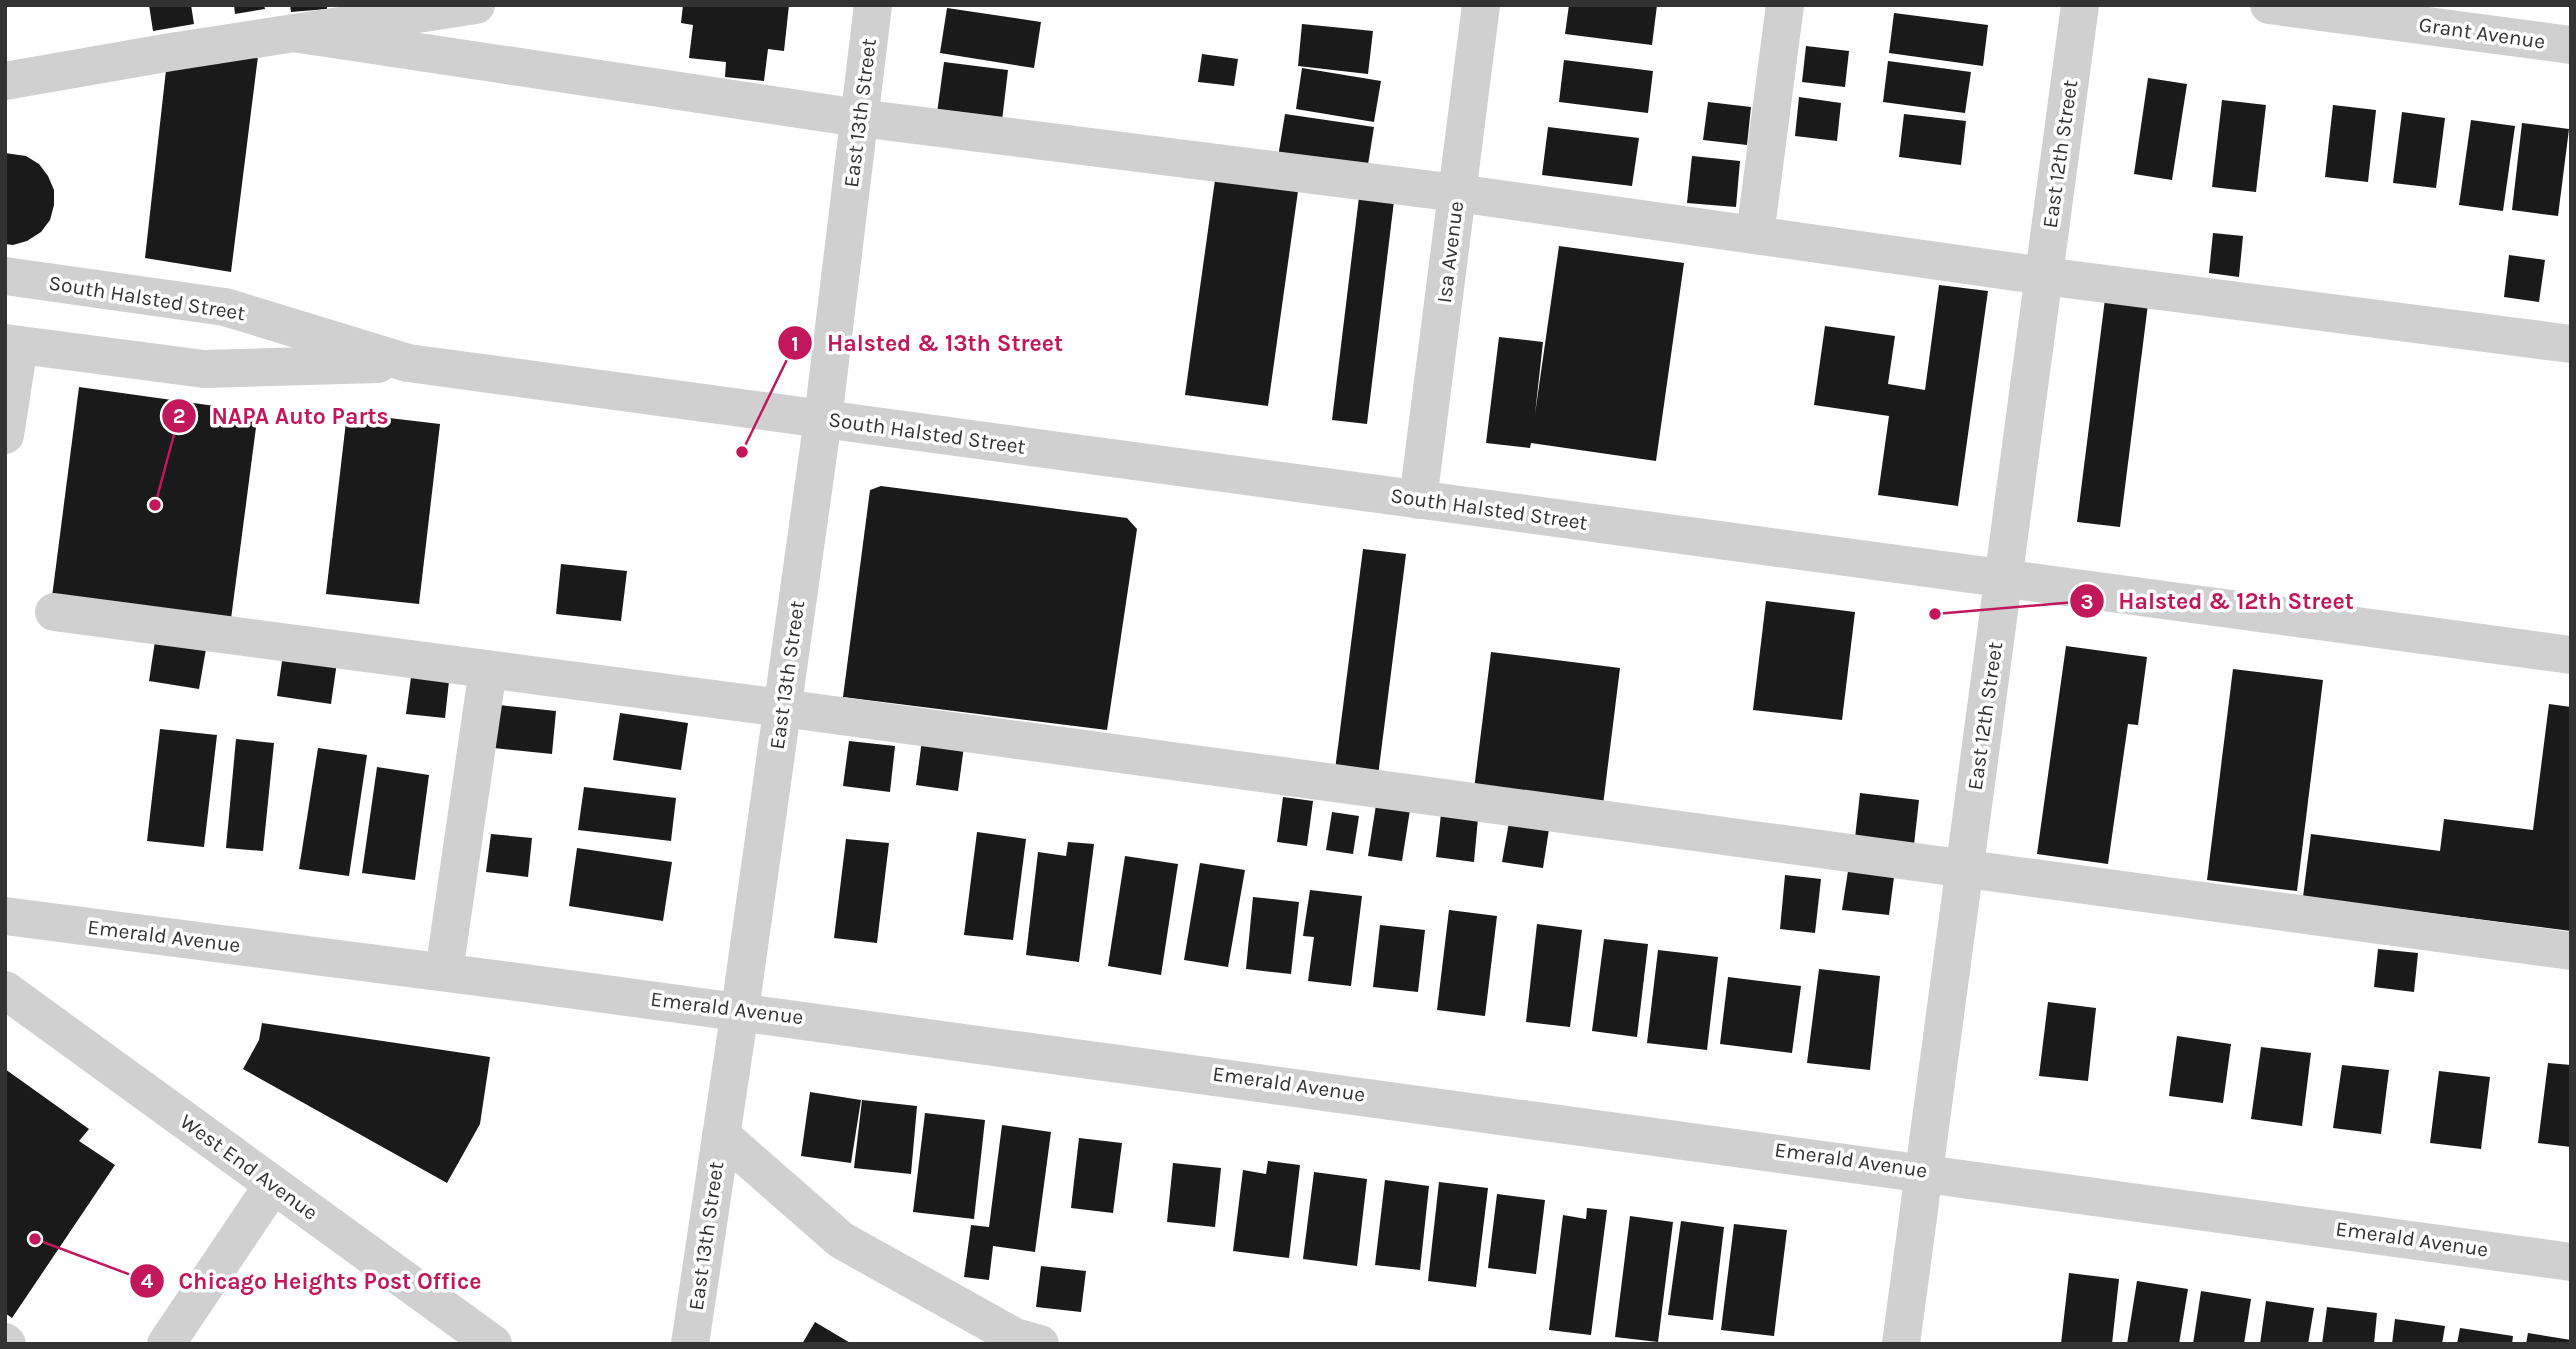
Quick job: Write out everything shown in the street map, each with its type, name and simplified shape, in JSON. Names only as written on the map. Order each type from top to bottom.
[{"type":"street","points":[[5,81],[476,5]]},
{"type":"street","name":"East 13th Street","points":[[690,1344],[823,419],[873,5]]},
{"type":"street","name":"Isa Avenue","points":[[1418,499],[1481,5]]},
{"type":"street","points":[[1755,235],[1785,5]]},
{"type":"street","name":"East 12th Street","points":[[1901,1344],[2080,5]]},
{"type":"street","name":"Grant Avenue","points":[[2269,5],[2571,45]]},
{"type":"street","points":[[293,33],[859,118],[1457,193],[2044,276],[2571,344]]},
{"type":"street","name":"South Halsted Street","points":[[5,275],[225,307],[408,363],[2571,655]]},
{"type":"street","points":[[6,421],[12,344]]},
{"type":"street","name":"South Halsted Street","points":[[12,344],[204,369],[408,363]]},
{"type":"street","points":[[54,612],[2571,951]]},
{"type":"street","points":[[444,972],[488,669]]},
{"type":"street","name":"Emerald Avenue","points":[[5,916],[740,1010],[1924,1170],[2571,1262]]},
{"type":"street","name":"West End Avenue","points":[[5,990],[493,1344]]},
{"type":"street","points":[[721,1136],[841,1240],[1016,1337],[1040,1344]]},
{"type":"street","points":[[166,1344],[273,1185]]},
{"type":"building","points":[[149,5],[191,5],[194,24],[153,31]]},
{"type":"building","points":[[234,5],[264,5],[265,9],[235,14]]},
{"type":"building","points":[[290,5],[327,5],[327,9],[291,12]]},
{"type":"building","points":[[683,5],[789,5],[784,51],[768,49],[764,81],[725,77],[726,62],[689,58],[693,25],[681,23]]},
{"type":"building","points":[[1569,5],[1657,5],[1652,45],[1565,34]]},
{"type":"building","points":[[947,8],[1041,22],[1034,68],[940,53]]},
{"type":"building","points":[[1894,13],[1988,25],[1983,66],[1889,53]]},
{"type":"building","points":[[1302,24],[1373,31],[1368,74],[1298,66]]},
{"type":"building","points":[[1806,46],[1849,51],[1845,87],[1802,82]]},
{"type":"building","points":[[1202,54],[1238,59],[1234,86],[1198,82]]},
{"type":"building","points":[[258,56],[231,272],[145,258],[166,70]]},
{"type":"building","points":[[1564,60],[1653,71],[1648,113],[1559,102]]},
{"type":"building","points":[[1888,61],[1971,72],[1965,113],[1883,102]]},
{"type":"building","points":[[944,62],[1008,70],[1002,121],[937,113]]},
{"type":"building","points":[[1302,68],[1381,81],[1374,122],[1296,109]]},
{"type":"building","points":[[2148,78],[2187,84],[2172,180],[2134,174]]},
{"type":"building","points":[[1799,97],[1841,103],[1837,141],[1795,136]]},
{"type":"building","points":[[2222,100],[2266,105],[2256,192],[2212,187]]},
{"type":"building","points":[[1708,102],[1751,107],[1747,145],[1703,140]]},
{"type":"building","points":[[2333,105],[2376,110],[2368,182],[2325,177]]},
{"type":"building","points":[[2402,112],[2445,118],[2436,188],[2393,183]]},
{"type":"building","points":[[1285,114],[1374,127],[1367,171],[1278,157]]},
{"type":"building","points":[[1904,114],[1966,121],[1961,165],[1899,157]]},
{"type":"building","points":[[2471,120],[2515,126],[2503,211],[2459,205]]},
{"type":"building","points":[[2522,123],[2569,129],[2558,216],[2512,210]]},
{"type":"building","points":[[1548,127],[1639,138],[1632,186],[1542,175]]},
{"type":"building","points":[[5,153],[26,156],[39,164],[54,190],[50,220],[41,232],[27,241],[13,245],[5,244]]},
{"type":"building","points":[[1692,156],[1740,161],[1736,207],[1687,203]]},
{"type":"building","points":[[1215,180],[1298,191],[1268,406],[1185,395]]},
{"type":"building","points":[[1359,197],[1394,201],[1367,424],[1332,420]]},
{"type":"building","points":[[2213,233],[2243,236],[2239,277],[2209,273]]},
{"type":"building","points":[[1559,246],[1684,263],[1656,461],[1531,443],[1530,448],[1486,443],[1499,337],[1543,342],[1535,414]]},
{"type":"building","points":[[2509,255],[2545,260],[2539,302],[2504,297]]},
{"type":"building","points":[[1939,285],[1988,291],[1958,506],[1878,495],[1889,416],[1814,405],[1825,326],[1895,336],[1888,384],[1925,390]]},
{"type":"building","points":[[2105,299],[2148,304],[2120,527],[2077,522]]},
{"type":"building","points":[[79,387],[258,412],[231,619],[52,597]]},
{"type":"building","points":[[347,413],[440,424],[419,604],[326,594]]},
{"type":"building","points":[[881,486],[1127,518],[1137,529],[1107,730],[843,697],[870,490]]},
{"type":"building","points":[[1363,549],[1406,554],[1378,776],[1335,770]]},
{"type":"building","points":[[561,564],[627,571],[621,621],[556,614]]},
{"type":"building","points":[[1766,601],[1855,612],[1842,720],[1753,710]]},
{"type":"building","points":[[155,641],[206,649],[199,689],[149,681]]},
{"type":"building","points":[[2066,646],[2147,657],[2138,725],[2128,724],[2108,864],[2037,854]]},
{"type":"building","points":[[1491,652],[1620,668],[1603,805],[1474,789]]},
{"type":"building","points":[[283,654],[337,662],[331,704],[277,696]]},
{"type":"building","points":[[2233,669],[2323,680],[2297,891],[2207,880]]},
{"type":"building","points":[[411,677],[449,681],[445,718],[406,714]]},
{"type":"building","points":[[2549,704],[2571,707],[2571,931],[2303,897],[2311,834],[2440,851],[2444,819],[2533,830]]},
{"type":"building","points":[[499,705],[556,711],[552,754],[494,748]]},
{"type":"building","points":[[620,713],[688,723],[681,770],[613,760]]},
{"type":"building","points":[[160,729],[217,735],[204,847],[147,841]]},
{"type":"building","points":[[236,739],[274,743],[263,851],[226,848]]},
{"type":"building","points":[[922,740],[964,746],[958,791],[916,785]]},
{"type":"building","points":[[849,741],[895,746],[890,792],[843,786]]},
{"type":"building","points":[[318,748],[367,755],[349,876],[299,869]]},
{"type":"building","points":[[377,767],[429,775],[415,880],[362,873]]},
{"type":"building","points":[[584,787],[676,798],[671,841],[578,830]]},
{"type":"building","points":[[1860,793],[1919,800],[1914,845],[1855,838]]},
{"type":"building","points":[[1283,797],[1313,801],[1307,846],[1277,842]]},
{"type":"building","points":[[1376,805],[1410,810],[1402,861],[1368,856]]},
{"type":"building","points":[[1332,812],[1359,816],[1353,854],[1326,850]]},
{"type":"building","points":[[1441,814],[1478,818],[1474,862],[1436,857]]},
{"type":"building","points":[[1509,822],[1549,829],[1543,868],[1502,862]]},
{"type":"building","points":[[977,832],[1026,839],[1013,940],[964,935]]},
{"type":"building","points":[[491,834],[532,838],[528,877],[486,872]]},
{"type":"building","points":[[846,839],[889,843],[877,943],[834,938]]},
{"type":"building","points":[[1068,842],[1094,844],[1079,962],[1026,955],[1038,852],[1066,856]]},
{"type":"building","points":[[577,848],[672,862],[663,921],[569,906]]},
{"type":"building","points":[[1125,856],[1178,864],[1161,975],[1108,966]]},
{"type":"building","points":[[1200,863],[1245,870],[1228,967],[1184,960]]},
{"type":"building","points":[[1848,871],[1894,877],[1889,915],[1842,910]]},
{"type":"building","points":[[1785,875],[1821,879],[1815,933],[1780,929]]},
{"type":"building","points":[[1310,890],[1362,896],[1351,986],[1308,981],[1314,937],[1303,936]]},
{"type":"building","points":[[1253,897],[1299,902],[1291,974],[1246,969]]},
{"type":"building","points":[[1449,910],[1497,916],[1485,1016],[1437,1010]]},
{"type":"building","points":[[1537,924],[1582,930],[1570,1027],[1526,1022]]},
{"type":"building","points":[[1380,925],[1425,930],[1418,992],[1373,987]]},
{"type":"building","points":[[1604,939],[1648,944],[1637,1037],[1592,1031]]},
{"type":"building","points":[[2378,949],[2418,953],[2414,992],[2374,987]]},
{"type":"building","points":[[1658,950],[1718,957],[1707,1050],[1647,1043]]},
{"type":"building","points":[[1819,969],[1880,976],[1870,1070],[1807,1063]]},
{"type":"building","points":[[1728,977],[1801,986],[1792,1053],[1720,1044]]},
{"type":"building","points":[[2048,1002],[2096,1008],[2088,1081],[2039,1076]]},
{"type":"building","points":[[262,1023],[490,1057],[480,1124],[447,1183],[243,1069],[259,1040]]},
{"type":"building","points":[[2177,1036],[2231,1044],[2223,1103],[2169,1096]]},
{"type":"building","points":[[2261,1047],[2311,1053],[2302,1126],[2251,1119]]},
{"type":"building","points":[[2548,1063],[2571,1065],[2571,1147],[2538,1143]]},
{"type":"building","points":[[2342,1065],[2389,1070],[2381,1134],[2333,1128]]},
{"type":"building","points":[[5,1069],[89,1129],[79,1141],[115,1165],[12,1318],[5,1313]]},
{"type":"building","points":[[2439,1071],[2490,1077],[2481,1149],[2430,1143]]},
{"type":"building","points":[[810,1092],[861,1100],[851,1163],[801,1156]]},
{"type":"building","points":[[862,1100],[917,1106],[911,1174],[854,1168]]},
{"type":"building","points":[[925,1113],[985,1120],[974,1219],[913,1212]]},
{"type":"building","points":[[1002,1125],[1051,1132],[1035,1252],[993,1246],[989,1280],[964,1277],[971,1225],[989,1227]]},
{"type":"building","points":[[1079,1138],[1122,1143],[1113,1213],[1071,1208]]},
{"type":"building","points":[[1268,1161],[1300,1165],[1289,1258],[1233,1251],[1243,1170],[1266,1174]]},
{"type":"building","points":[[1173,1163],[1221,1168],[1215,1227],[1167,1222]]},
{"type":"building","points":[[1314,1172],[1367,1179],[1357,1266],[1303,1259]]},
{"type":"building","points":[[1385,1180],[1429,1186],[1420,1270],[1375,1265]]},
{"type":"building","points":[[1439,1182],[1488,1188],[1476,1287],[1428,1281]]},
{"type":"building","points":[[1497,1194],[1545,1200],[1536,1274],[1488,1268]]},
{"type":"building","points":[[1587,1208],[1607,1210],[1591,1335],[1549,1330],[1563,1215],[1586,1219]]},
{"type":"building","points":[[1630,1216],[1673,1222],[1658,1342],[1615,1337]]},
{"type":"building","points":[[1681,1221],[1724,1227],[1713,1320],[1668,1315]]},
{"type":"building","points":[[1734,1224],[1787,1230],[1774,1336],[1721,1330]]},
{"type":"building","points":[[1041,1266],[1086,1271],[1081,1312],[1036,1307]]},
{"type":"building","points":[[2069,1273],[2119,1279],[2112,1344],[2061,1344]]},
{"type":"building","points":[[2137,1281],[2188,1289],[2179,1344],[2127,1344]]},
{"type":"building","points":[[2201,1291],[2251,1299],[2244,1344],[2193,1344]]},
{"type":"building","points":[[2266,1301],[2314,1308],[2308,1344],[2260,1344]]},
{"type":"building","points":[[2327,1307],[2377,1313],[2374,1344],[2322,1344]]},
{"type":"building","points":[[2395,1319],[2445,1326],[2442,1344],[2392,1344]]},
{"type":"building","points":[[815,1322],[852,1344],[802,1344]]},
{"type":"building","points":[[2460,1328],[2513,1336],[2512,1344],[2457,1344]]},
{"type":"building","points":[[2528,1333],[2571,1340],[2571,1344],[2526,1344]]},
{"type":"place","name":"Halsted & 13th Street","points":[[742,452]]},
{"type":"place","name":"NAPA Auto Parts","points":[[155,505]]},
{"type":"place","name":"Halsted & 12th Street","points":[[1935,614]]},
{"type":"place","name":"Chicago Heights Post Office","points":[[35,1239]]}]
